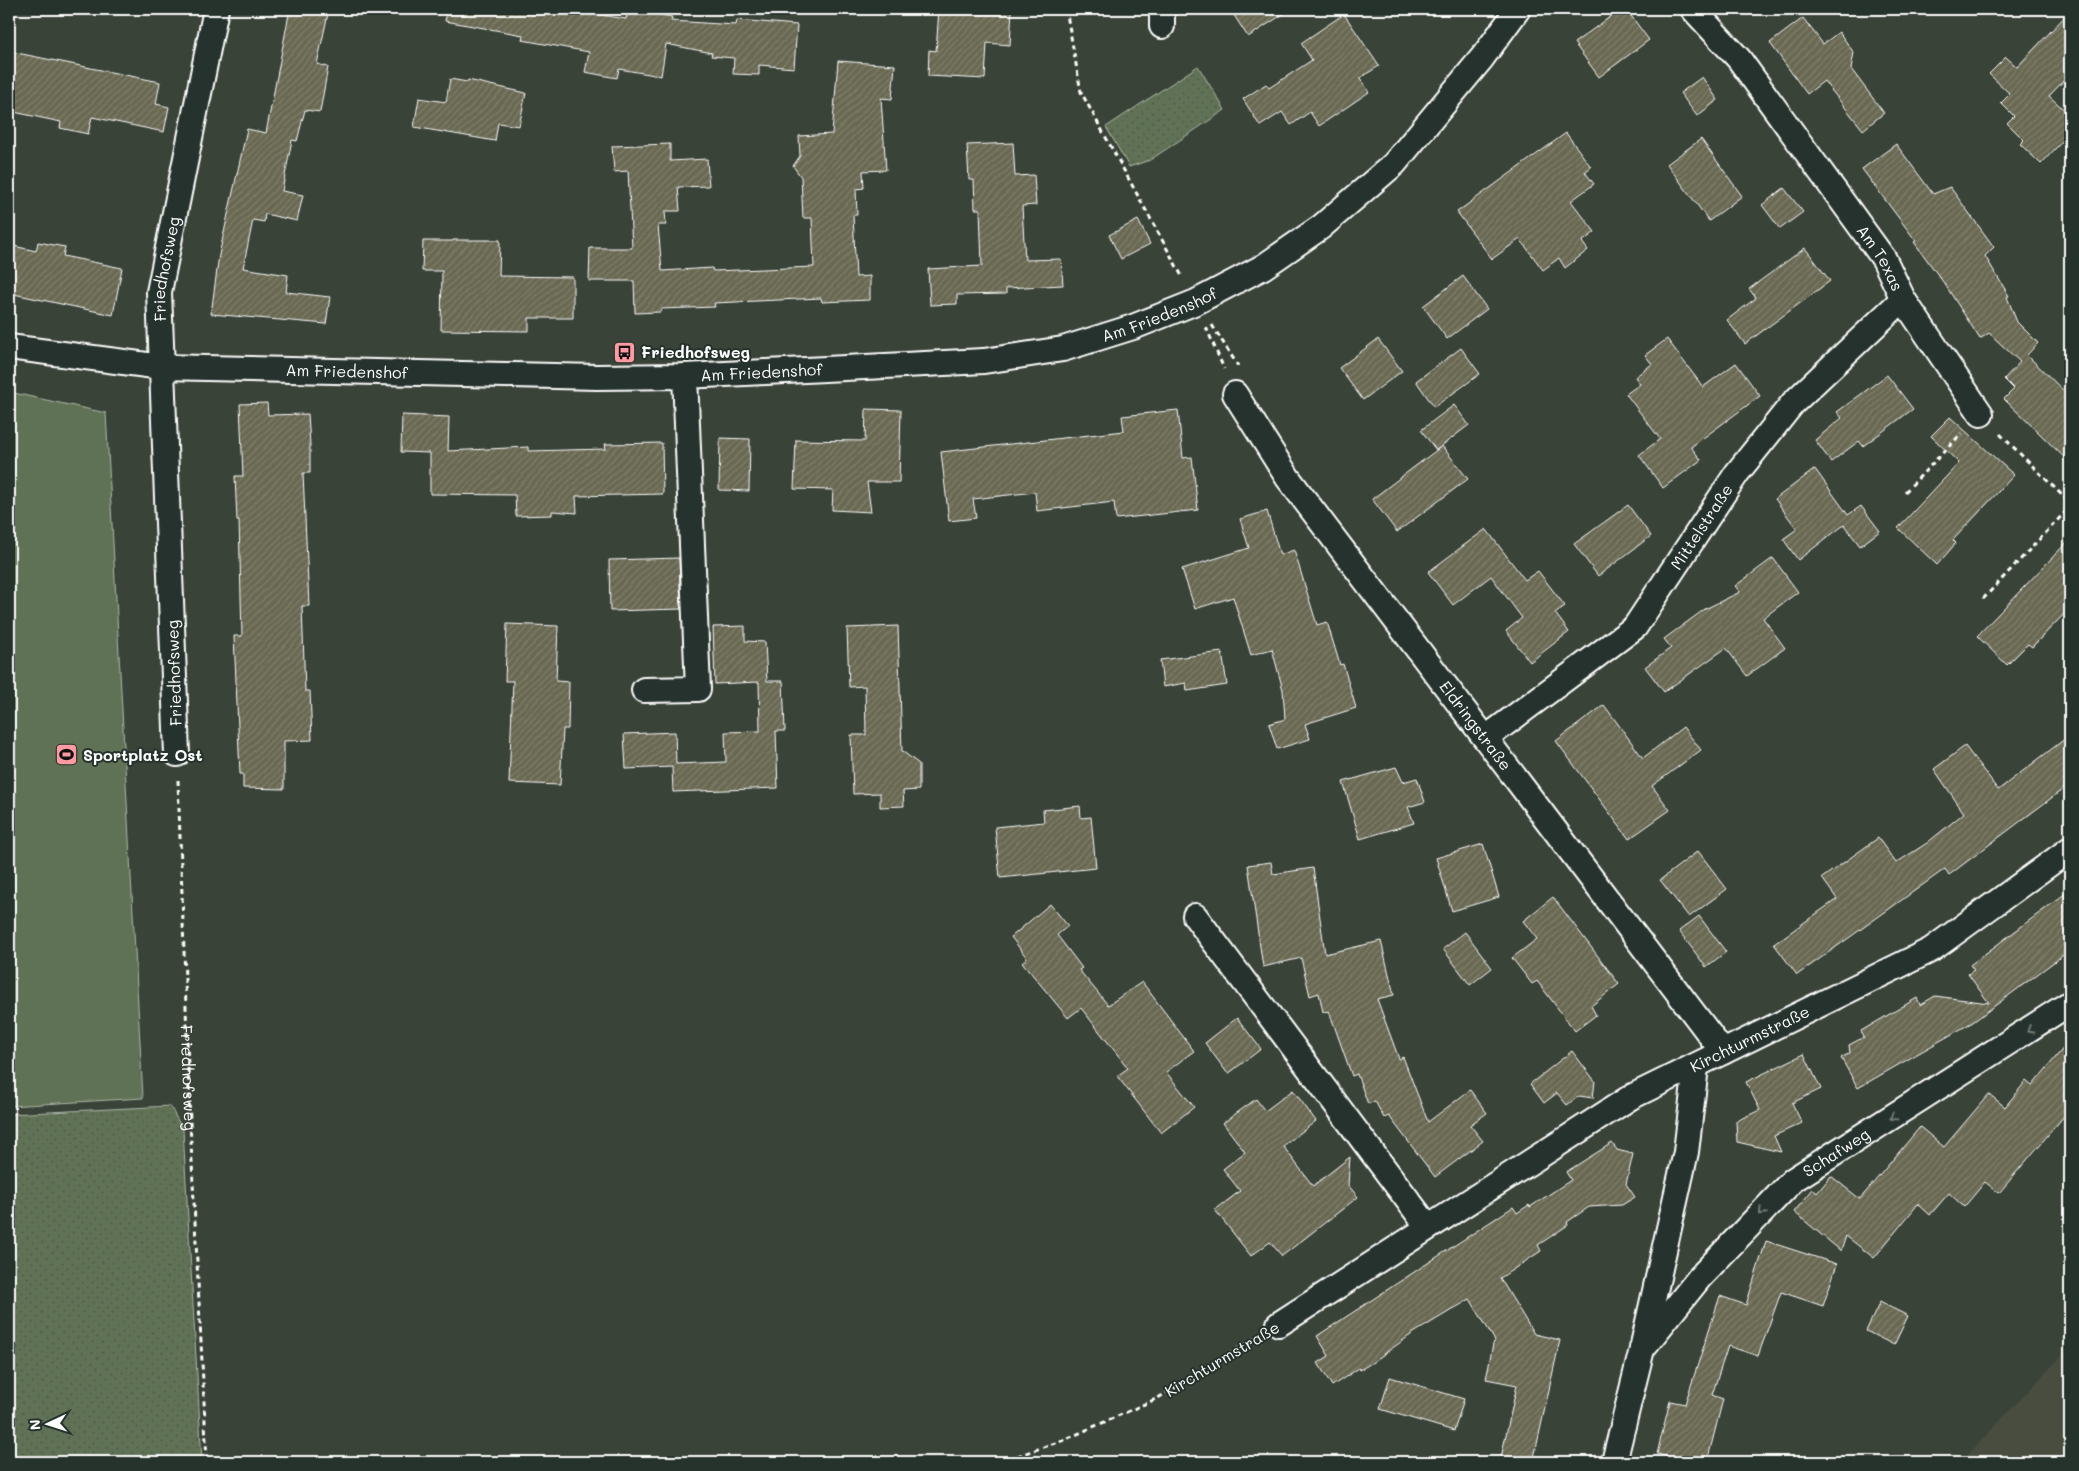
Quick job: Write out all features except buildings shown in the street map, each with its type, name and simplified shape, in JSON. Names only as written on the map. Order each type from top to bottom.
[{"type":"street","name":"Friedhofsweg","points":[[177,754],[159,292],[216,9]]},
{"type":"street","name":"Am Friedenshof","points":[[9,347],[162,367],[587,377],[685,376],[984,361],[1062,349],[1133,327],[1196,302],[1263,267],[1321,227],[1394,164],[1482,58],[1518,9]]},
{"type":"street","name":"Am Texas","points":[[1693,9],[1739,59],[1884,259],[1903,299],[1981,414]]},
{"type":"street","name":"Mittelstraße","points":[[1486,738],[1635,627],[1738,473],[1793,403],[1903,299]]},
{"type":"street","name":"Am Friedenshof","points":[[644,690],[698,689],[685,376]]},
{"type":"street","name":"Eldringstraße","points":[[1235,394],[1288,478],[1723,1052]]},
{"type":"street","name":"Kirchturmstraße","points":[[1280,1324],[1631,1097],[1696,1067],[1931,950],[2070,849]]},
{"type":"street","points":[[1195,916],[1428,1227]]},
{"type":"street","name":"Schafweg","points":[[1642,1349],[1700,1277],[1793,1180],[2070,1003]]},
{"type":"street","name":"Schafweg","points":[[1614,1462],[1642,1349],[1686,1152],[1696,1067]]},
{"type":"path","points":[[1066,9],[1081,92],[1196,302],[1240,369],[1235,394]]},
{"type":"path","points":[[1196,302],[1235,394]]},
{"type":"path","points":[[1905,492],[1981,414],[2070,505],[1984,599]]},
{"type":"path","points":[[2066,705],[2070,701]]},
{"type":"path","name":"Friedhofsweg","points":[[177,754],[190,1122],[208,1462]]},
{"type":"path","name":"Kirchturmstraße","points":[[1000,1462],[1064,1440],[1158,1398],[1280,1324]]},
{"type":"shaded area","points":[[2070,1347],[2070,1462],[1961,1462]]},
{"type":"green space","points":[[1198,66],[1225,110],[1150,160],[1129,167],[1106,127]]},
{"type":"green space","name":"Sportplatz Ost","points":[[9,392],[106,413],[143,1098],[9,1106]]},
{"type":"green space","points":[[170,1106],[183,1130],[202,1462],[9,1462],[9,1114]]},
{"type":"place","name":"Friedhofsweg","points":[[625,352]]},
{"type":"place","name":"Sportplatz Ost","points":[[67,755]]}]
